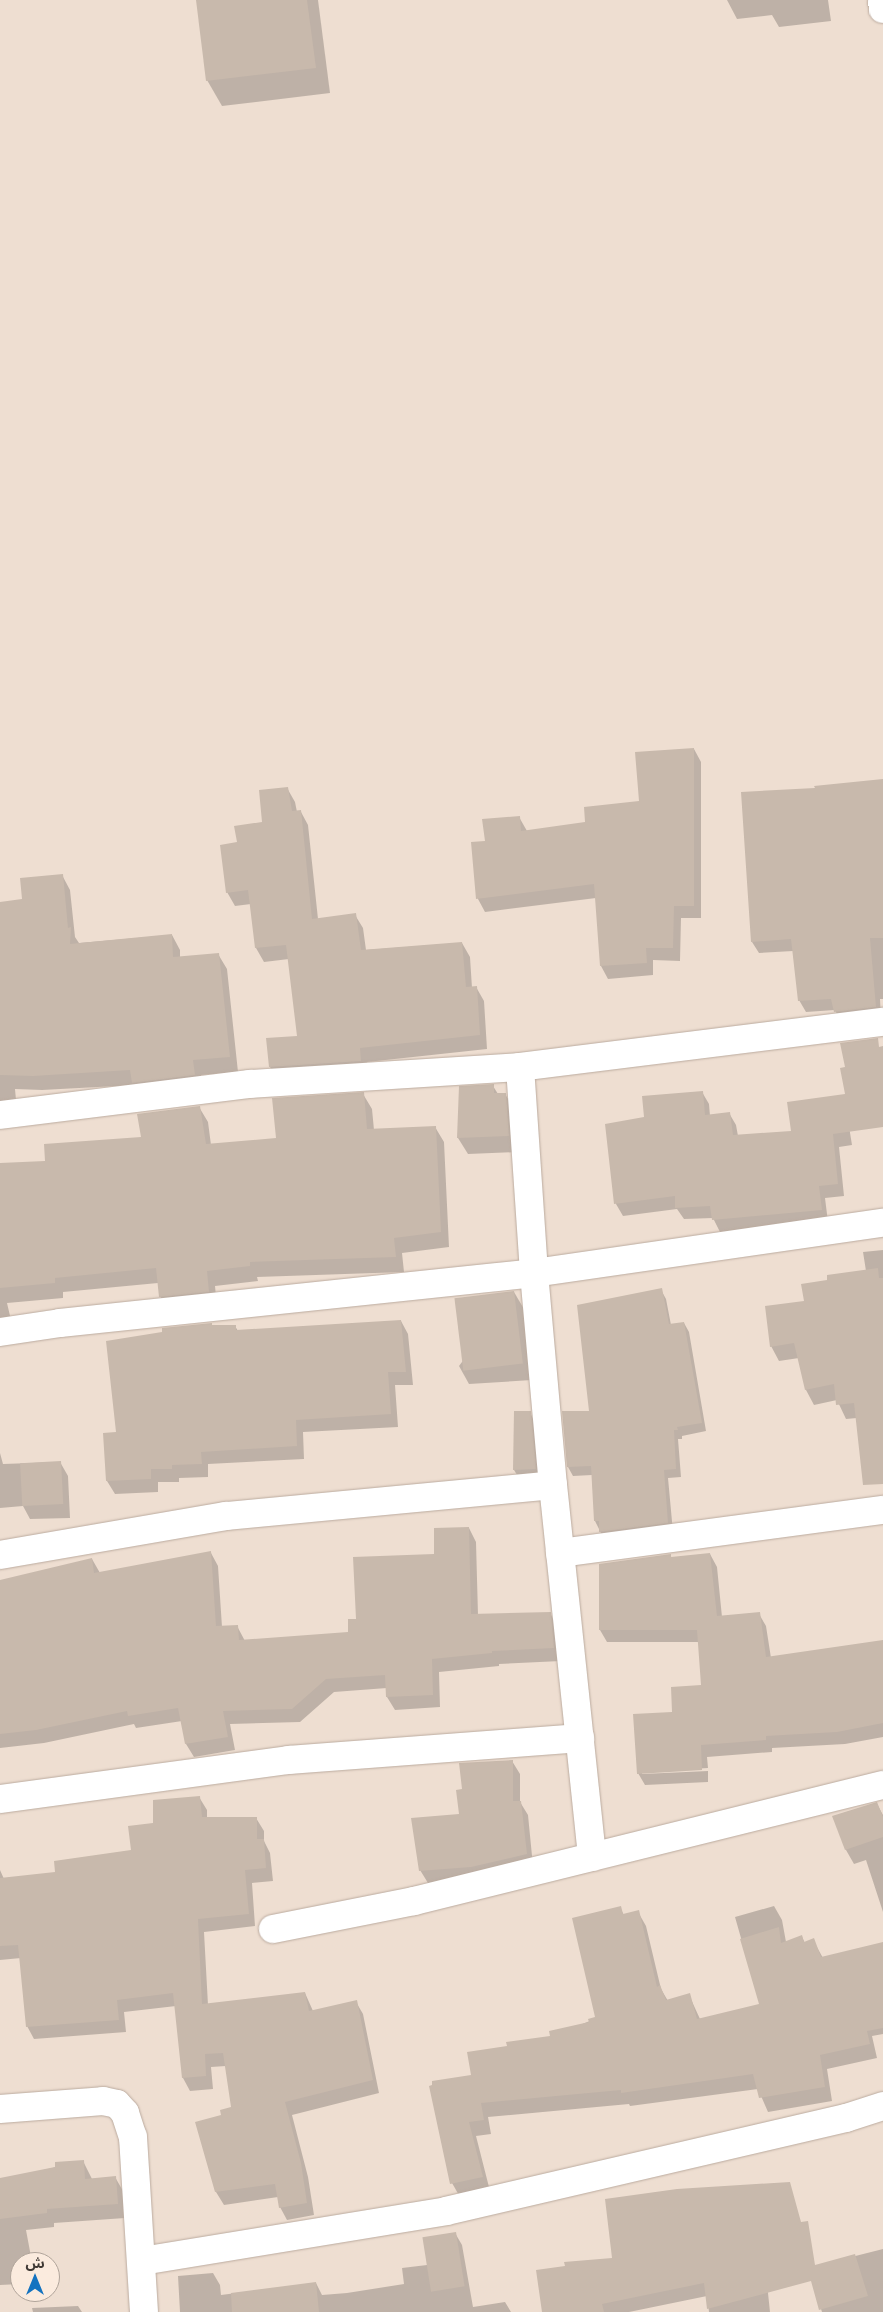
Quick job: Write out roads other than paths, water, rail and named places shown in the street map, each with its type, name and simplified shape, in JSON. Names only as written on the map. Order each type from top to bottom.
[{"type":"street","points":[[882,0],[883,9]]},
{"type":"street","points":[[0,1115],[250,1084],[520,1066],[883,1022]]},
{"type":"street","points":[[520,1066],[534,1273],[553,1485],[592,1857]]},
{"type":"street","points":[[0,1332],[70,1322],[534,1273],[883,1223]]},
{"type":"street","points":[[0,1555],[226,1516],[553,1485]]},
{"type":"street","points":[[560,1553],[883,1510]]},
{"type":"street","points":[[0,1799],[289,1760],[580,1738]]},
{"type":"street","points":[[273,1929],[414,1901],[883,1786]]},
{"type":"street","points":[[0,2109],[103,2100],[117,2104],[125,2113],[133,2138],[144,2312]]},
{"type":"street","points":[[142,2261],[446,2211],[846,2118],[883,2106]]}]
